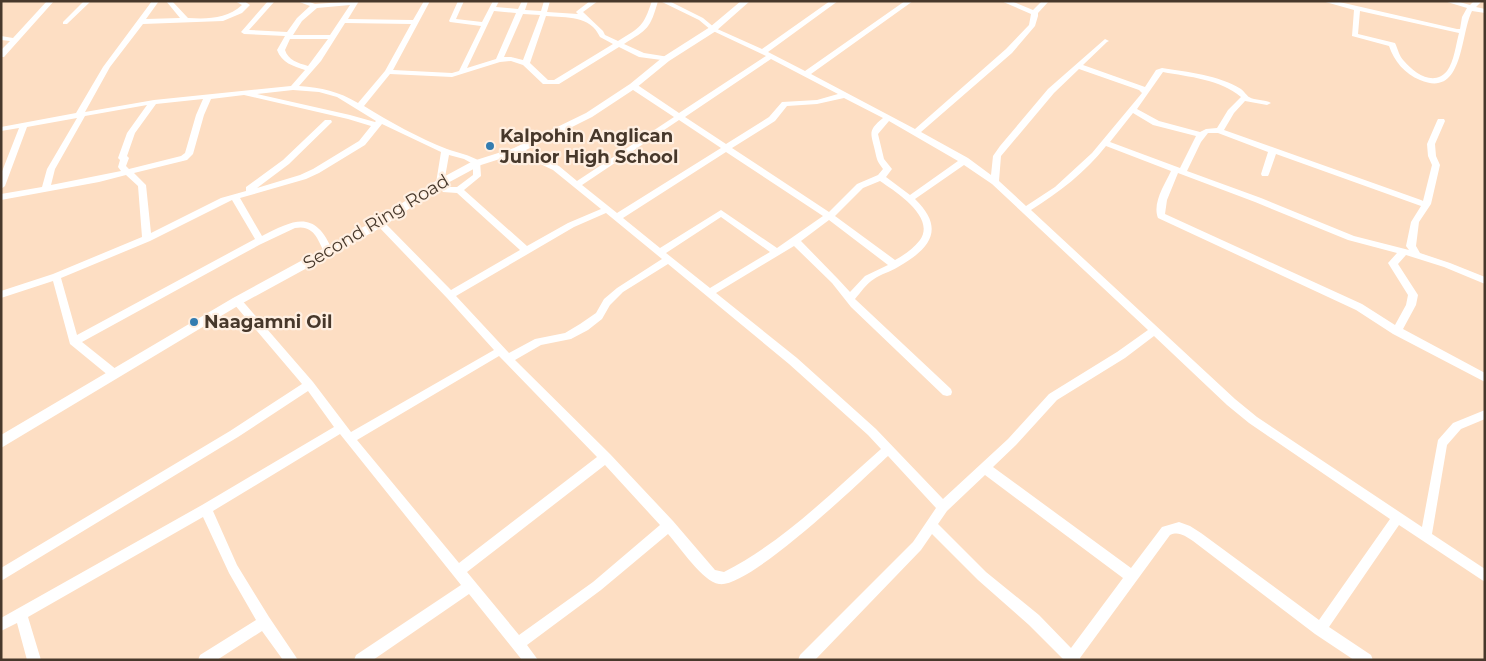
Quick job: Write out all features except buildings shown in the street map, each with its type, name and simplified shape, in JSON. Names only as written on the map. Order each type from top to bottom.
[{"type":"street","points":[[1,55],[50,1]]},
{"type":"street","points":[[65,23],[88,1]]},
{"type":"street","points":[[238,1],[255,4],[276,1]]},
{"type":"street","points":[[300,1],[315,6],[356,1]]},
{"type":"street","points":[[293,88],[344,21],[356,1]]},
{"type":"street","points":[[359,107],[388,72],[427,1]]},
{"type":"street","points":[[461,1],[452,21],[485,24]]},
{"type":"street","points":[[461,73],[496,1]]},
{"type":"street","points":[[500,60],[525,1]]},
{"type":"street","points":[[526,63],[547,1]]},
{"type":"street","points":[[595,1],[579,12],[601,32],[602,36],[642,56],[666,60]]},
{"type":"street","points":[[388,72],[452,75],[500,60],[516,59],[526,63],[546,82],[556,82],[647,26],[655,1]]},
{"type":"street","points":[[663,1],[701,19],[713,29],[767,54],[916,132],[964,160],[995,182],[1154,331],[1253,420],[1485,576]]},
{"type":"street","name":"Second Ring Road","points":[[1,442],[113,373],[238,300],[380,223],[440,183],[477,163],[518,150],[589,115],[713,29],[746,1]]},
{"type":"street","points":[[576,185],[680,116],[767,54],[835,1]]},
{"type":"street","points":[[806,74],[910,1]]},
{"type":"street","points":[[1004,1],[1034,12]]},
{"type":"street","points":[[1034,12],[1046,1]]},
{"type":"street","points":[[1324,1],[1434,27],[1463,31]]},
{"type":"street","points":[[1344,1],[1354,9]]},
{"type":"street","points":[[1447,1],[1485,11]]},
{"type":"street","points":[[1354,9],[1354,35],[1392,45],[1396,57],[1405,68],[1428,81],[1438,80],[1450,72],[1469,7],[1479,1]]},
{"type":"street","points":[[46,188],[51,169],[107,67],[156,2],[170,2],[188,22]]},
{"type":"street","points":[[271,2],[244,32],[332,37]]},
{"type":"street","points":[[140,22],[217,20],[255,4]]},
{"type":"street","points":[[309,69],[283,56],[281,50],[304,16],[315,6]]},
{"type":"street","points":[[492,9],[544,12],[584,17]]},
{"type":"street","points":[[916,132],[1009,51],[1032,26],[1035,16],[1034,12]]},
{"type":"street","points":[[344,21],[416,22]]},
{"type":"street","points":[[1,38],[14,40]]},
{"type":"street","points":[[995,182],[997,156],[1035,108],[1105,41]]},
{"type":"street","points":[[1078,66],[1146,91]]},
{"type":"street","points":[[1025,210],[1058,189],[1105,144],[1146,93],[1158,72],[1162,70],[1205,78],[1228,86],[1243,94],[1244,99]]},
{"type":"street","points":[[633,86],[829,216],[895,265]]},
{"type":"street","points":[[1,128],[154,102],[293,88],[319,90],[340,95],[378,122]]},
{"type":"street","points":[[243,93],[378,122],[445,151],[467,157],[477,163],[477,176],[459,190],[446,190],[440,183],[445,151]]},
{"type":"street","points":[[617,217],[772,119],[786,104],[817,102],[845,95]]},
{"type":"street","points":[[1,197],[130,172],[187,157],[200,115],[208,97]]},
{"type":"street","points":[[1244,99],[1267,103]]},
{"type":"street","points":[[1219,131],[1231,112],[1244,99]]},
{"type":"street","points":[[147,239],[142,185],[130,172],[122,167],[125,158],[122,158],[135,125],[154,102]]},
{"type":"street","points":[[1133,110],[1156,123],[1200,135]]},
{"type":"street","points":[[710,292],[795,241],[838,209],[860,186],[881,177],[888,169],[880,159],[880,151],[874,140],[878,126],[888,118]]},
{"type":"street","points":[[1417,255],[1411,246],[1415,222],[1427,204],[1436,164],[1432,156],[1432,144],[1441,121]]},
{"type":"street","points":[[246,192],[286,162],[328,122]]},
{"type":"street","points":[[1,295],[56,276],[147,239],[234,196],[303,177],[327,166],[362,143],[378,122]]},
{"type":"street","points":[[1,185],[24,125]]},
{"type":"street","points":[[1427,204],[1219,131],[1206,131],[1200,135],[1188,162],[1179,170],[1164,198],[1159,213],[1161,216],[1359,307],[1398,331],[1485,378]]},
{"type":"street","points":[[1105,144],[1179,170],[1351,238],[1448,264],[1485,281]]},
{"type":"street","points":[[518,150],[556,168],[710,292],[842,404],[872,432],[943,507]]},
{"type":"street","points":[[1265,174],[1273,150]]},
{"type":"street","points":[[911,198],[964,160]]},
{"type":"street","points":[[850,299],[870,277],[895,265],[924,243],[928,235],[927,217],[911,198],[881,177]]},
{"type":"street","points":[[459,190],[527,251]]},
{"type":"street","points":[[234,196],[261,241]]},
{"type":"street","points":[[450,295],[571,225],[606,210]]},
{"type":"street","points":[[660,252],[721,213],[777,252]]},
{"type":"street","points":[[380,223],[450,295],[504,355],[606,457],[711,574],[718,578],[725,578],[754,563],[807,522],[887,450]]},
{"type":"street","points":[[74,340],[294,225],[308,225],[321,234],[328,252]]},
{"type":"street","points":[[795,241],[850,299],[947,392]]},
{"type":"street","points":[[1398,331],[1411,305],[1413,295],[1393,263],[1404,252]]},
{"type":"street","points":[[351,438],[504,355],[539,342],[567,336],[584,327],[599,316],[607,302],[620,290],[669,259]]},
{"type":"street","points":[[56,276],[74,340],[113,373]]},
{"type":"street","points":[[238,300],[531,660]]},
{"type":"street","points":[[805,660],[910,553],[932,526],[943,507],[985,468],[1053,397],[1121,355],[1154,331]]},
{"type":"street","points":[[1,575],[234,434],[309,385]]},
{"type":"street","points":[[1426,536],[1442,443],[1457,426],[1485,414]]},
{"type":"street","points":[[1,625],[206,508],[341,428]]},
{"type":"street","points":[[458,571],[606,457]]},
{"type":"street","points":[[985,468],[1132,577]]},
{"type":"street","points":[[206,508],[233,569],[264,622],[291,660]]},
{"type":"street","points":[[1320,628],[1398,517]]},
{"type":"street","points":[[518,644],[597,586],[669,525]]},
{"type":"street","points":[[932,526],[982,576],[1034,620],[1073,658],[1166,531],[1174,526],[1181,527],[1197,537],[1366,660]]},
{"type":"street","points":[[361,660],[470,586]]},
{"type":"street","points":[[21,613],[34,660]]},
{"type":"street","points":[[205,660],[264,622]]},
{"type":"place","name":"Kalpohin Anglican Junior High School","points":[[490,146]]},
{"type":"place","name":"Naagamni Oil","points":[[194,322]]}]
